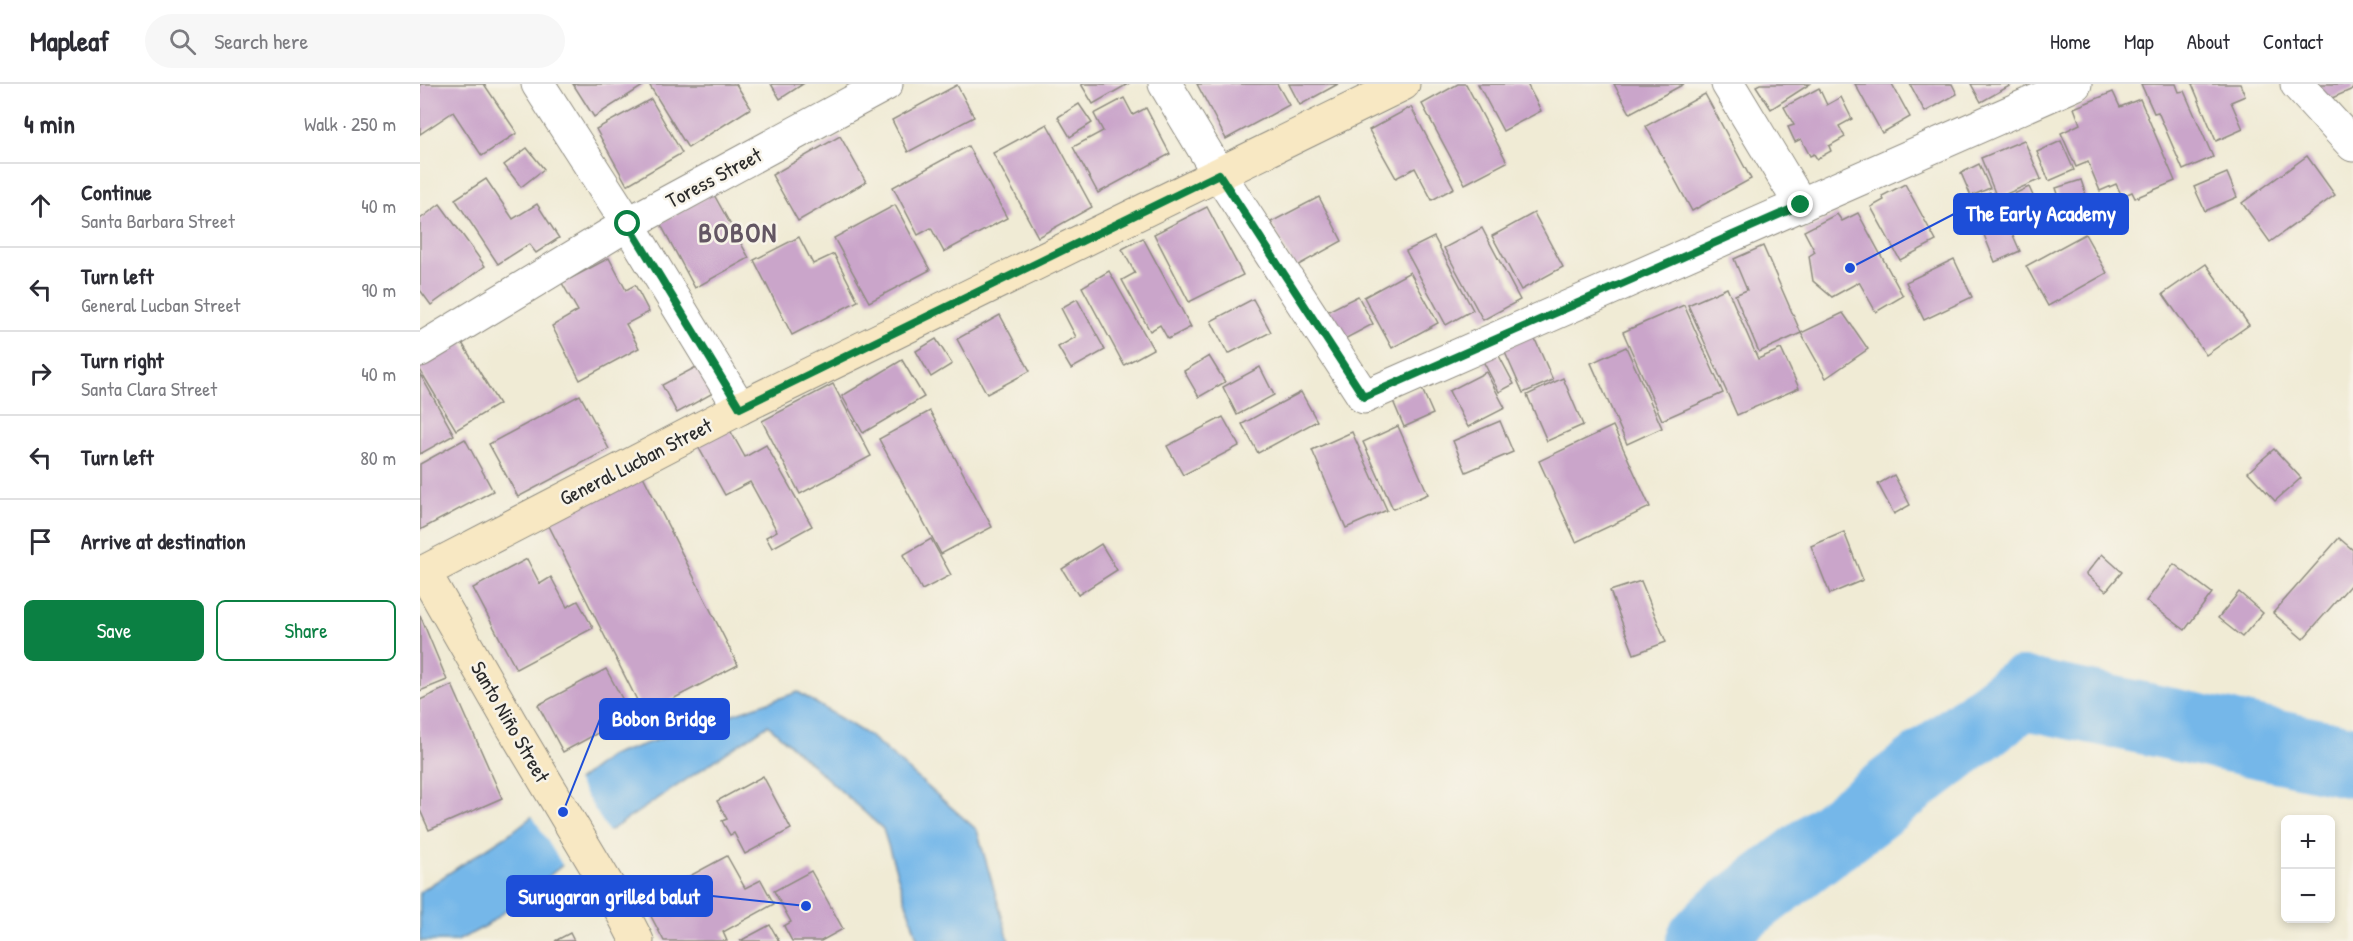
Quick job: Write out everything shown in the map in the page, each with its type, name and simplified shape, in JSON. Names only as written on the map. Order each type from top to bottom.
[{"type":"street","points":[[538,84],[628,224],[740,408]]},
{"type":"street","name":"Toress Street","points":[[420,350],[628,224],[886,84]]},
{"type":"street","points":[[1165,84],[1219,174],[1364,397],[2075,84]]},
{"type":"street","name":"General Lucban Street","points":[[421,570],[740,408],[1403,84]]},
{"type":"street","points":[[1728,84],[1801,205]]},
{"type":"street","points":[[2297,84],[2353,145]]},
{"type":"street","name":"Santo Niño Street","points":[[421,570],[615,898],[637,941]]},
{"type":"water","points":[[798,692],[871,737],[977,830],[1009,941],[918,941],[883,829],[768,725],[584,848],[486,926],[457,941],[420,941],[420,892],[512,832],[610,756]]},
{"type":"pier","points":[[576,779],[610,834],[564,868],[531,814]]},
{"type":"building","points":[[420,84],[484,84],[517,133],[482,156],[453,112],[420,134]]},
{"type":"building","points":[[573,84],[646,84],[594,117]]},
{"type":"building","points":[[653,84],[736,84],[751,108],[688,148],[650,86]]},
{"type":"building","points":[[771,84],[803,84],[780,99]]},
{"type":"building","points":[[1081,84],[1128,84],[1093,104]]},
{"type":"building","points":[[1197,84],[1277,84],[1289,105],[1226,139]]},
{"type":"building","points":[[1289,84],[1338,84],[1300,105]]},
{"type":"building","points":[[1458,84],[1466,84],[1507,162],[1465,184],[1422,104]]},
{"type":"building","points":[[1478,84],[1527,84],[1541,111],[1503,131]]},
{"type":"building","points":[[1614,84],[1684,84],[1630,113]]},
{"type":"building","points":[[1760,84],[1810,84],[1771,109],[1756,86]]},
{"type":"building","points":[[1855,84],[1892,84],[1910,117],[1882,133]]},
{"type":"building","points":[[1910,84],[1952,84],[1957,94],[1925,112]]},
{"type":"building","points":[[1971,84],[2013,84],[1981,102]]},
{"type":"building","points":[[2141,84],[2176,84],[2179,92],[2184,91],[2213,157],[2183,170],[2158,112],[2154,113]]},
{"type":"building","points":[[2192,84],[2240,84],[2245,96],[2231,102],[2243,129],[2216,141]]},
{"type":"building","points":[[2318,84],[2353,84],[2353,89],[2325,101]]},
{"type":"building","points":[[957,85],[974,117],[908,152],[892,120]]},
{"type":"building","points":[[1819,88],[1827,105],[1841,97],[1852,119],[1839,126],[1845,137],[1829,146],[1831,151],[1817,159],[1814,154],[1810,156],[1801,139],[1795,142],[1788,127],[1794,125],[1784,107]]},
{"type":"building","points":[[2113,92],[2120,107],[2140,99],[2175,181],[2135,198],[2132,192],[2122,196],[2116,184],[2100,191],[2088,162],[2076,167],[2061,133],[2080,124],[2074,108]]},
{"type":"building","points":[[1705,94],[1751,179],[1692,211],[1646,126]]},
{"type":"building","points":[[1124,98],[1133,115],[1146,108],[1170,154],[1098,193],[1073,147],[1103,131],[1094,114]]},
{"type":"building","points":[[651,99],[682,153],[627,185],[596,129]]},
{"type":"building","points":[[1079,104],[1092,123],[1070,137],[1058,117]]},
{"type":"building","points":[[1411,107],[1454,188],[1432,200],[1415,168],[1396,178],[1369,130]]},
{"type":"building","points":[[1047,124],[1092,207],[1038,237],[993,153]]},
{"type":"building","points":[[840,136],[866,182],[798,221],[772,175]]},
{"type":"building","points":[[2024,140],[2041,179],[1997,198],[1981,158]]},
{"type":"building","points":[[2061,141],[2074,170],[2049,181],[2037,152]]},
{"type":"building","points":[[968,146],[1007,218],[944,252],[931,228],[918,235],[893,187]]},
{"type":"building","points":[[527,148],[544,169],[521,187],[504,165]]},
{"type":"building","points":[[2307,156],[2335,195],[2270,242],[2242,203]]},
{"type":"building","points":[[1979,164],[1990,188],[1971,196],[1961,173]]},
{"type":"building","points":[[2227,173],[2237,197],[2205,211],[2194,187]]},
{"type":"building","points":[[486,179],[513,219],[537,204],[559,238],[536,253],[529,244],[498,264],[455,199]]},
{"type":"building","points":[[2081,180],[2095,222],[2070,230],[2056,188]]},
{"type":"building","points":[[1905,184],[1936,241],[1900,260],[1871,207],[1884,200],[1882,196]]},
{"type":"building","points":[[2029,187],[2039,209],[2010,221],[2001,200]]},
{"type":"building","points":[[1990,192],[2002,220],[1979,231],[1966,202]]},
{"type":"building","points":[[713,193],[749,258],[695,288],[660,223]]},
{"type":"building","points":[[1319,197],[1342,241],[1295,267],[1271,222]]},
{"type":"building","points":[[440,204],[485,266],[431,305],[420,290],[420,219]]},
{"type":"building","points":[[895,205],[930,270],[869,302],[834,238]]},
{"type":"building","points":[[1207,207],[1243,275],[1189,302],[1154,234]]},
{"type":"building","points":[[1534,213],[1563,267],[1521,290],[1492,236]]},
{"type":"building","points":[[1858,213],[1903,296],[1876,312],[1859,282],[1832,297],[1813,281],[1809,256],[1815,252],[1804,231],[1837,214],[1842,221]]},
{"type":"building","points":[[2008,224],[2020,251],[1995,262],[1984,235]]},
{"type":"building","points":[[1482,228],[1520,300],[1483,320],[1444,248]]},
{"type":"building","points":[[2085,234],[2107,273],[2048,306],[2026,266]]},
{"type":"building","points":[[799,237],[813,264],[834,254],[858,301],[792,335],[754,260]]},
{"type":"building","points":[[1434,237],[1473,310],[1446,325],[1406,251]]},
{"type":"building","points":[[1143,238],[1191,327],[1168,339],[1160,325],[1150,331],[1122,280],[1135,273],[1122,249]]},
{"type":"building","points":[[1763,246],[1801,333],[1759,352],[1735,295],[1747,290],[1734,259]]},
{"type":"building","points":[[609,258],[626,290],[635,285],[649,312],[626,324],[639,348],[580,380],[552,326],[578,311],[562,283]]},
{"type":"building","points":[[1954,259],[1972,297],[1924,320],[1906,282]]},
{"type":"building","points":[[2206,264],[2249,325],[2206,355],[2163,294]]},
{"type":"building","points":[[1109,271],[1153,349],[1124,365],[1082,287]]},
{"type":"building","points":[[1410,272],[1438,323],[1392,348],[1364,297]]},
{"type":"building","points":[[1727,288],[1758,359],[1781,349],[1799,388],[1737,415],[1688,305]]},
{"type":"building","points":[[1358,296],[1373,324],[1339,342],[1324,313]]},
{"type":"building","points":[[1077,299],[1105,350],[1071,369],[1058,347],[1076,337],[1061,308]]},
{"type":"building","points":[[1253,299],[1271,332],[1228,354],[1211,321]]},
{"type":"building","points":[[1684,305],[1723,393],[1662,420],[1623,332]]},
{"type":"building","points":[[1843,313],[1868,349],[1826,378],[1801,333]]},
{"type":"building","points":[[1000,315],[1030,371],[987,394],[957,339]]},
{"type":"building","points":[[456,333],[499,404],[456,430],[420,370],[420,354]]},
{"type":"building","points":[[1533,335],[1553,380],[1523,393],[1503,348]]},
{"type":"building","points":[[936,339],[952,364],[931,377],[916,351]]},
{"type":"building","points":[[1626,347],[1662,428],[1627,444],[1591,363]]},
{"type":"building","points":[[1497,352],[1514,384],[1499,392],[1482,359]]},
{"type":"building","points":[[1209,356],[1225,382],[1199,397],[1184,371]]},
{"type":"building","points":[[902,360],[924,397],[863,433],[842,396]]},
{"type":"building","points":[[698,366],[713,393],[677,413],[662,385]]},
{"type":"building","points":[[1260,367],[1274,395],[1237,415],[1223,387]]},
{"type":"building","points":[[1486,372],[1505,408],[1468,427],[1449,391]]},
{"type":"building","points":[[420,374],[454,435],[420,454]]},
{"type":"building","points":[[1563,378],[1583,425],[1547,441],[1527,395]]},
{"type":"building","points":[[833,384],[871,456],[800,494],[762,421]]},
{"type":"building","points":[[1422,389],[1433,414],[1404,427],[1393,401]]},
{"type":"building","points":[[1301,392],[1317,421],[1258,453],[1242,424]]},
{"type":"building","points":[[580,395],[609,449],[518,497],[489,444]]},
{"type":"building","points":[[930,411],[992,527],[941,554],[879,439]]},
{"type":"building","points":[[1223,417],[1239,446],[1183,475],[1167,446]]},
{"type":"building","points":[[1500,421],[1513,452],[1466,472],[1453,441]]},
{"type":"building","points":[[726,423],[745,457],[766,445],[812,526],[772,548],[766,537],[777,531],[750,482],[725,495],[695,441]]},
{"type":"building","points":[[1398,426],[1428,494],[1393,509],[1363,442]]},
{"type":"building","points":[[1613,426],[1650,507],[1576,542],[1539,461]]},
{"type":"building","points":[[1352,432],[1387,510],[1346,528],[1312,450]]},
{"type":"building","points":[[465,439],[493,491],[420,530],[420,464]]},
{"type":"building","points":[[2274,449],[2301,478],[2275,501],[2248,472]]},
{"type":"building","points":[[637,464],[738,665],[644,714],[542,512]]},
{"type":"building","points":[[1894,475],[1910,505],[1894,514],[1878,484]]},
{"type":"building","points":[[1844,532],[1863,580],[1830,594],[1811,546]]},
{"type":"building","points":[[2339,538],[2353,550],[2353,582],[2303,639],[2273,613]]},
{"type":"building","points":[[931,539],[951,575],[922,590],[903,555]]},
{"type":"building","points":[[1101,544],[1117,570],[1078,595],[1062,569]]},
{"type":"building","points":[[2102,554],[2122,572],[2106,591],[2086,574]]},
{"type":"building","points":[[527,559],[540,584],[551,577],[567,607],[578,601],[593,628],[516,669],[473,588]]},
{"type":"building","points":[[2174,564],[2212,593],[2185,630],[2146,601]]},
{"type":"building","points":[[1641,581],[1666,642],[1634,654],[1610,591]]},
{"type":"building","points":[[2239,592],[2263,613],[2242,637],[2218,618]]},
{"type":"building","points":[[420,615],[447,680],[420,691]]},
{"type":"building","points":[[606,669],[631,715],[563,752],[538,705]]},
{"type":"building","points":[[452,685],[502,798],[429,830],[420,810],[420,700]]},
{"type":"building","points":[[763,776],[791,829],[745,854],[734,833],[730,835],[722,821],[727,819],[717,801]]},
{"type":"building","points":[[727,856],[745,888],[761,880],[774,904],[723,932],[727,941],[664,941],[643,901]]},
{"type":"building","points":[[811,871],[843,929],[821,941],[792,941],[784,926],[791,922],[774,891]]},
{"type":"building","points":[[770,925],[779,941],[740,941]]},
{"type":"building","points":[[570,933],[574,941],[555,941]]},
{"type":"waterway","points":[[1702,941],[1719,923],[2022,693],[2353,762]]},
{"type":"place","name":"The Early Academy","points":[[1850,268]]},
{"type":"place","name":"Bobon Bridge","points":[[563,812]]},
{"type":"place","name":"Surugaran grilled balut","points":[[806,906]]},
{"type":"district","name":"BOBON","points":[[738,233]]},
{"type":"route","points":[[628,224],[740,408],[1219,174],[1364,397],[1801,205]]}]
